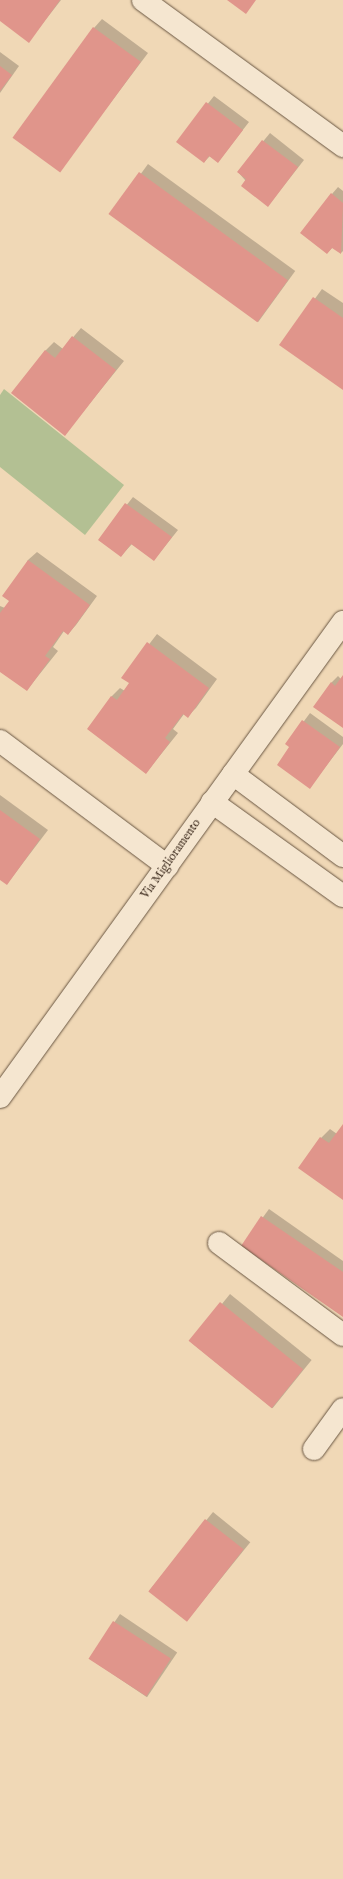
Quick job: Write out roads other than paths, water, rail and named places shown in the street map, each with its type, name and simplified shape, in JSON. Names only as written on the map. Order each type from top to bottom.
[{"type":"street","points":[[143,0],[343,146]]},
{"type":"street","name":"Via Miglioramento","points":[[0,1097],[343,622]]},
{"type":"street","points":[[0,741],[167,866]]},
{"type":"street","points":[[233,774],[343,856]]},
{"type":"street","points":[[212,802],[343,896]]},
{"type":"street","points":[[219,1243],[343,1335]]},
{"type":"street","points":[[314,1449],[343,1409]]}]
